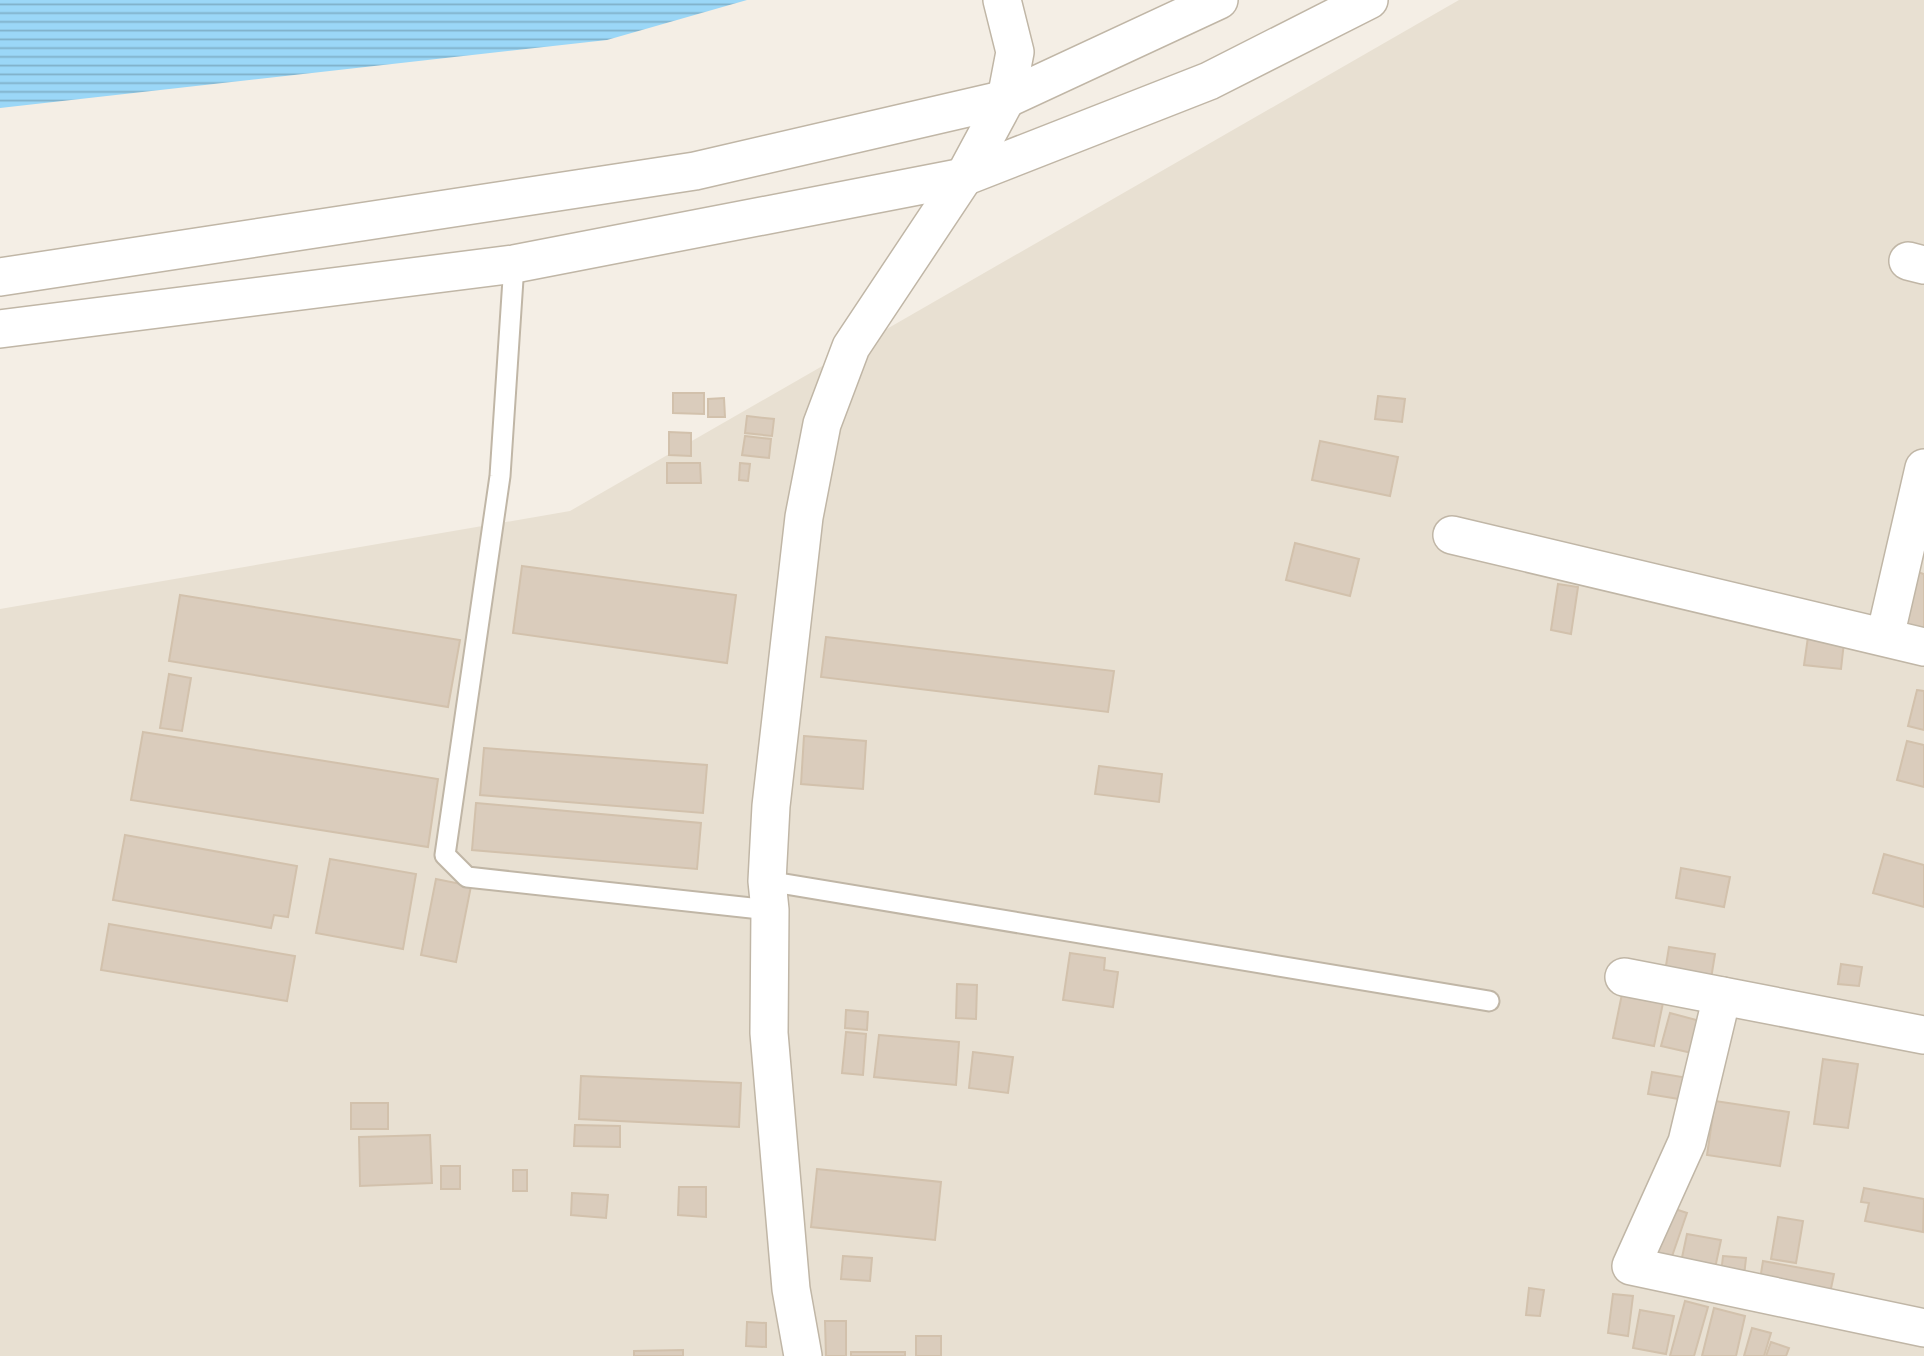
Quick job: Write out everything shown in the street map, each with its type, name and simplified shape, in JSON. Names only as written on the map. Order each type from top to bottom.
[{"type":"street","points":[[0,277],[695,171],[1006,99],[1219,0]]},
{"type":"street","points":[[0,329],[514,264],[964,177],[1209,81],[1369,0]]},
{"type":"street","points":[[803,1356],[792,1289],[769,1033],[769,896],[771,806],[804,517],[822,424],[851,346],[964,177],[1006,99],[1015,52],[1003,3]]},
{"type":"street","points":[[1885,637],[1924,468]]},
{"type":"street","points":[[1452,535],[1924,647]]},
{"type":"street","points":[[1624,977],[1924,1035]]},
{"type":"street","points":[[1722,996],[1687,1142],[1631,1266],[1924,1328]]},
{"type":"lane","points":[[514,264],[500,476],[445,855],[467,877],[769,896],[1489,1001]]},
{"type":"shaded area","points":[[1459,0],[1924,0],[1924,1356],[0,1356],[0,609],[570,511]]},
{"type":"water","points":[[0,0],[747,0],[607,40],[0,108]]},
{"type":"building","points":[[673,393],[704,393],[704,414],[673,413]]},
{"type":"building","points":[[1378,396],[1405,399],[1402,422],[1375,419]]},
{"type":"building","points":[[724,398],[725,417],[708,417],[708,399]]},
{"type":"building","points":[[747,416],[774,419],[772,436],[745,433]]},
{"type":"building","points":[[669,432],[691,433],[691,456],[669,455]]},
{"type":"building","points":[[745,436],[771,439],[769,458],[742,455]]},
{"type":"building","points":[[1320,441],[1398,457],[1390,496],[1312,480]]},
{"type":"building","points":[[667,463],[700,463],[701,483],[667,483]]},
{"type":"building","points":[[740,463],[750,464],[748,481],[739,480]]},
{"type":"building","points":[[1295,543],[1359,559],[1350,596],[1286,580]]},
{"type":"building","points":[[522,566],[736,595],[727,663],[513,633]]},
{"type":"building","points":[[1917,572],[1924,574],[1924,633],[1905,629]]},
{"type":"building","points":[[1558,584],[1578,587],[1571,634],[1551,630]]},
{"type":"building","points":[[180,595],[460,640],[448,707],[169,661]]},
{"type":"building","points":[[826,637],[1114,671],[1108,712],[821,677]]},
{"type":"building","points":[[1808,637],[1844,642],[1841,669],[1804,665]]},
{"type":"building","points":[[169,674],[191,678],[182,731],[160,728]]},
{"type":"building","points":[[1917,690],[1924,691],[1924,730],[1908,726]]},
{"type":"building","points":[[143,732],[438,779],[428,847],[131,800]]},
{"type":"building","points":[[804,736],[866,741],[863,789],[801,784]]},
{"type":"building","points":[[1907,741],[1924,745],[1924,787],[1897,780]]},
{"type":"building","points":[[484,748],[707,765],[703,813],[480,795]]},
{"type":"building","points":[[1099,766],[1162,774],[1159,802],[1095,794]]},
{"type":"building","points":[[476,803],[701,823],[697,869],[472,850]]},
{"type":"building","points":[[125,835],[297,866],[288,917],[274,915],[271,928],[113,900]]},
{"type":"building","points":[[1884,854],[1924,865],[1924,907],[1873,893]]},
{"type":"building","points":[[330,859],[416,874],[403,949],[316,933]]},
{"type":"building","points":[[1681,868],[1730,877],[1724,907],[1676,898]]},
{"type":"building","points":[[436,879],[471,886],[456,962],[421,955]]},
{"type":"building","points":[[109,924],[295,956],[287,1001],[101,970]]},
{"type":"building","points":[[1669,947],[1715,954],[1710,985],[1664,978]]},
{"type":"building","points":[[1070,953],[1105,958],[1104,970],[1118,972],[1113,1007],[1063,1000]]},
{"type":"building","points":[[1841,964],[1862,967],[1859,986],[1838,984]]},
{"type":"building","points":[[957,984],[977,985],[976,1019],[956,1018]]},
{"type":"building","points":[[1622,994],[1663,1003],[1654,1046],[1613,1038]]},
{"type":"building","points":[[846,1010],[868,1012],[867,1030],[845,1028]]},
{"type":"building","points":[[1670,1013],[1700,1021],[1692,1053],[1661,1046]]},
{"type":"building","points":[[846,1032],[866,1034],[863,1075],[842,1073]]},
{"type":"building","points":[[879,1035],[959,1042],[956,1085],[874,1077]]},
{"type":"building","points":[[973,1052],[1013,1057],[1008,1093],[969,1088]]},
{"type":"building","points":[[1823,1059],[1858,1064],[1848,1128],[1814,1124]]},
{"type":"building","points":[[1652,1072],[1688,1078],[1685,1100],[1648,1094]]},
{"type":"building","points":[[581,1076],[741,1083],[739,1127],[579,1119]]},
{"type":"building","points":[[1715,1101],[1789,1112],[1780,1166],[1707,1155]]},
{"type":"building","points":[[351,1103],[388,1103],[388,1129],[351,1129]]},
{"type":"building","points":[[575,1125],[620,1126],[620,1147],[574,1146]]},
{"type":"building","points":[[430,1135],[432,1183],[360,1186],[359,1137]]},
{"type":"building","points":[[441,1166],[460,1166],[460,1189],[441,1189]]},
{"type":"building","points":[[817,1169],[941,1182],[935,1240],[811,1227]]},
{"type":"building","points":[[513,1170],[527,1170],[527,1191],[513,1191]]},
{"type":"building","points":[[679,1187],[706,1187],[706,1217],[678,1215]]},
{"type":"building","points":[[1864,1188],[1924,1199],[1923,1232],[1865,1221],[1869,1203],[1861,1202]]},
{"type":"building","points":[[572,1193],[608,1195],[606,1218],[571,1215]]},
{"type":"building","points":[[1672,1208],[1687,1213],[1670,1262],[1655,1257]]},
{"type":"building","points":[[1778,1217],[1803,1221],[1796,1263],[1771,1259]]},
{"type":"building","points":[[1687,1234],[1721,1240],[1714,1273],[1680,1267]]},
{"type":"building","points":[[843,1256],[872,1258],[870,1281],[841,1279]]},
{"type":"building","points":[[1723,1256],[1746,1258],[1744,1276],[1721,1274]]},
{"type":"building","points":[[1763,1261],[1834,1274],[1829,1298],[1759,1286]]},
{"type":"building","points":[[1529,1288],[1544,1290],[1540,1316],[1526,1315]]},
{"type":"building","points":[[1613,1294],[1633,1296],[1628,1336],[1608,1333]]},
{"type":"building","points":[[1685,1301],[1708,1307],[1694,1356],[1670,1356]]},
{"type":"building","points":[[1714,1308],[1745,1316],[1736,1356],[1702,1356]]},
{"type":"building","points":[[1640,1310],[1674,1316],[1666,1354],[1633,1348]]},
{"type":"building","points":[[825,1321],[846,1321],[846,1356],[826,1356]]},
{"type":"building","points":[[747,1322],[766,1323],[766,1347],[746,1346]]},
{"type":"building","points":[[1752,1328],[1771,1333],[1764,1356],[1744,1356]]},
{"type":"building","points":[[916,1336],[941,1336],[941,1356],[916,1356]]},
{"type":"building","points":[[1771,1342],[1789,1348],[1786,1356],[1766,1356]]},
{"type":"building","points":[[683,1350],[683,1356],[634,1356],[634,1351]]},
{"type":"building","points":[[851,1352],[905,1352],[905,1356],[851,1356]]}]
